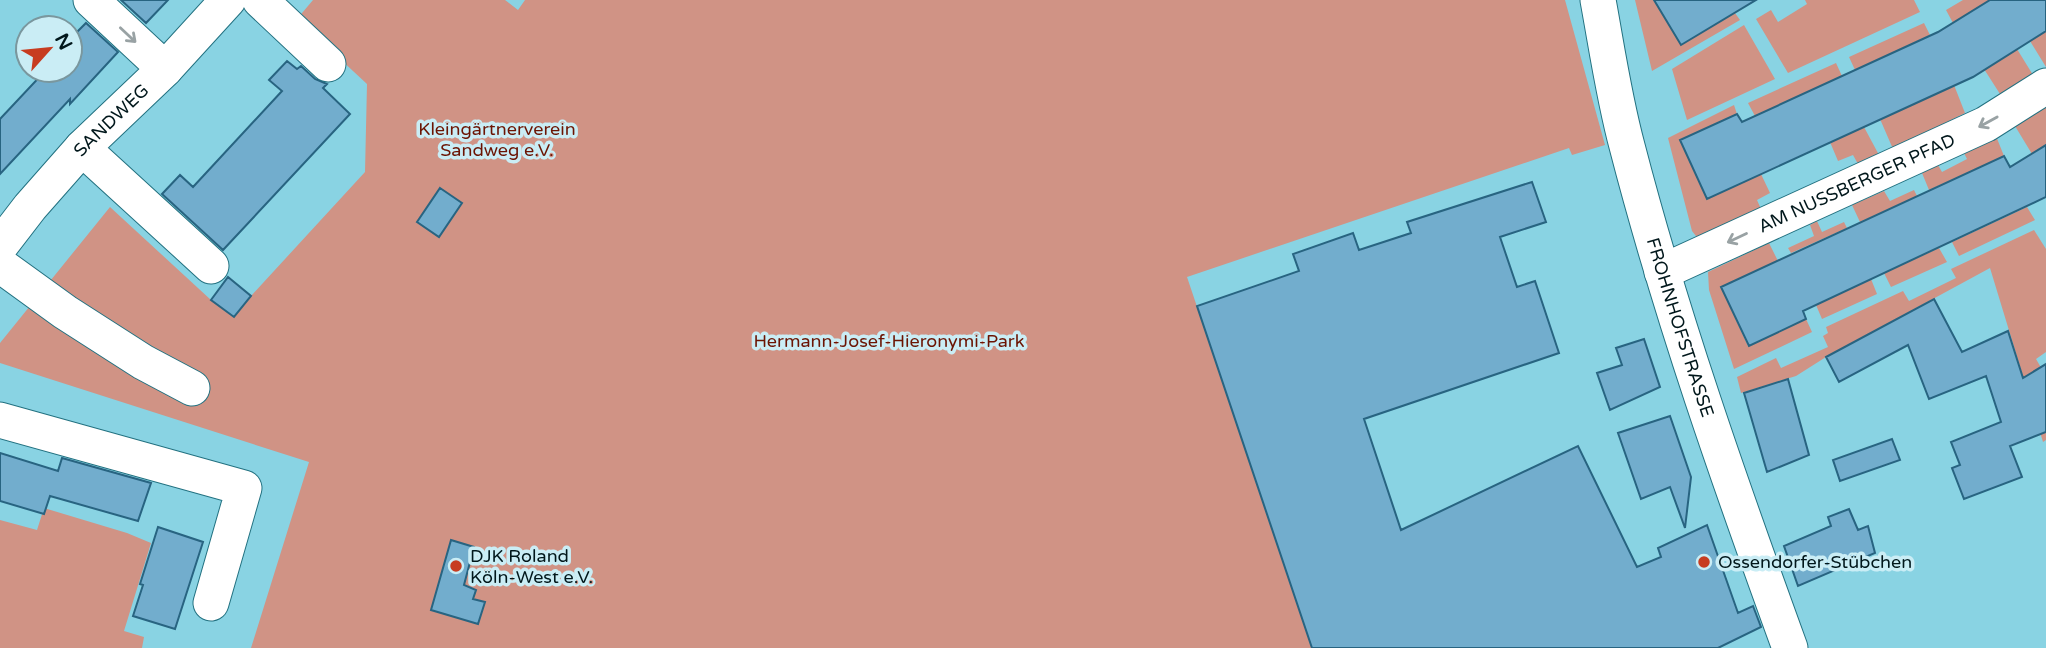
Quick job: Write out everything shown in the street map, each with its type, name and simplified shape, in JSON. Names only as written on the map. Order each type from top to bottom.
[{"type":"street","points":[[91,0],[165,69]]},
{"type":"street","name":"SANDWEG","points":[[0,246],[82,148],[165,69],[228,0]]},
{"type":"street","points":[[260,0],[328,64]]},
{"type":"street","name":"FROHNHOFSTRASSE","points":[[1598,0],[1626,142],[1662,272],[1790,648]]},
{"type":"street","name":"AM NUSSBERGER PFAD","points":[[1662,272],[1986,124],[2046,86]]},
{"type":"street","points":[[82,148],[211,266]]},
{"type":"street","points":[[0,265],[65,312],[143,362],[192,388]]},
{"type":"street","points":[[0,420],[244,488],[211,603]]},
{"type":"green space","name":"Hermann-Josef-Hieronymi-Park","points":[[313,0],[505,0],[518,10],[525,0],[1565,0],[1605,145],[1572,155],[1569,148],[1187,277],[1312,648],[251,648],[309,462],[0,363],[0,343],[110,207],[211,300],[234,317],[365,172],[367,84],[297,19]]},
{"type":"green space","points":[[1635,0],[1654,0],[1681,45],[1735,13],[1740,20],[1652,71]]},
{"type":"green space","points":[[1805,0],[1914,0],[1920,12],[1788,73],[1756,19],[1771,10],[1778,22],[1807,4]]},
{"type":"green space","points":[[1963,0],[1990,0],[1953,23],[1946,10]]},
{"type":"green space","points":[[1924,23],[1930,35],[1855,70],[1849,57]]},
{"type":"green space","points":[[1744,25],[1775,79],[1687,120],[1672,69]]},
{"type":"green space","points":[[2046,31],[2046,67],[2030,41]]},
{"type":"green space","points":[[2017,49],[2033,75],[2000,94],[1984,69]]},
{"type":"green space","points":[[1836,63],[1842,76],[1755,116],[1748,103]]},
{"type":"green space","points":[[1954,85],[1965,113],[1893,149],[1880,119]]},
{"type":"green space","points":[[1734,105],[1737,114],[1681,140],[1761,174],[1770,193],[1757,200],[1761,209],[1703,236],[1696,236],[1692,231],[1668,138]]},
{"type":"green space","points":[[2046,107],[2046,145],[2032,154],[2015,126]]},
{"type":"green space","points":[[1864,127],[1879,155],[1858,164],[1853,155],[1838,161],[1830,142]]},
{"type":"green space","points":[[1996,136],[2004,156],[1929,190],[1922,173],[1938,165],[1942,172],[1967,159],[1964,153]]},
{"type":"green space","points":[[1914,190],[1917,196],[1860,222],[1852,205],[1884,191],[1890,201]]},
{"type":"green space","points":[[2027,207],[2035,220],[1959,256],[1952,242]]},
{"type":"green space","points":[[1817,221],[1822,232],[1844,222],[1847,228],[1791,253],[1788,248],[1814,236],[1810,225]]},
{"type":"green space","points":[[2034,230],[2046,249],[2046,352],[2036,359],[2046,376],[2046,440],[2043,442],[1990,268],[1796,376],[1741,393],[1737,377],[1776,358],[1781,368],[1828,347],[1823,336],[1828,333],[1826,327],[1903,291],[1909,301],[1956,278],[1951,269]]},
{"type":"green space","points":[[1769,243],[1778,261],[1721,287],[1748,346],[1806,319],[1812,332],[1734,369],[1709,290],[1708,272]]},
{"type":"green space","points":[[1939,248],[1947,262],[1891,287],[1884,273]]},
{"type":"green space","points":[[1871,279],[1877,294],[1822,319],[1816,305]]},
{"type":"green space","points":[[44,508],[151,543],[124,631],[144,637],[142,648],[0,648],[0,520],[37,530]]},
{"type":"building","points":[[121,0],[168,0],[146,23]]},
{"type":"building","points":[[1654,0],[1756,0],[1681,45]]},
{"type":"building","points":[[1990,0],[2046,0],[2046,31],[1973,77],[1707,199],[1680,140],[1737,114],[1742,122],[1938,32]]},
{"type":"building","points":[[86,23],[118,52],[0,174],[0,119],[33,84],[84,84]]},
{"type":"building","points":[[287,61],[297,69],[301,66],[315,79],[327,84],[323,88],[350,114],[223,250],[162,194],[180,175],[193,187],[282,91],[269,80]]},
{"type":"building","points":[[2046,145],[2046,197],[1803,311],[1806,319],[1749,346],[1721,287],[2004,156],[2010,167]]},
{"type":"building","points":[[1532,182],[1546,222],[1500,237],[1517,287],[1535,281],[1559,353],[1364,419],[1401,530],[1578,446],[1637,567],[1661,557],[1658,548],[1707,525],[1738,613],[1753,606],[1761,627],[1718,648],[1312,648],[1197,306],[1299,271],[1293,254],[1353,233],[1359,250],[1411,233],[1407,222]]},
{"type":"building","points":[[440,188],[462,203],[439,237],[417,222]]},
{"type":"building","points":[[228,277],[251,296],[234,317],[211,300]]},
{"type":"building","points":[[1934,299],[1962,352],[2008,331],[2023,378],[2046,364],[2046,432],[2010,446],[2022,477],[1964,499],[1952,468],[1960,465],[1951,442],[2001,422],[1986,376],[1929,399],[1908,345],[1839,382],[1826,357]]},
{"type":"building","points":[[1644,339],[1660,387],[1610,410],[1597,373],[1622,365],[1616,348]]},
{"type":"building","points":[[1788,379],[1809,455],[1767,472],[1744,393]]},
{"type":"building","points":[[1670,416],[1691,477],[1685,528],[1670,487],[1641,499],[1618,433]]},
{"type":"building","points":[[1892,439],[1900,460],[1840,481],[1833,460]]},
{"type":"building","points":[[0,453],[58,471],[62,458],[151,483],[138,521],[50,496],[44,514],[0,501]]},
{"type":"building","points":[[1849,509],[1858,530],[1868,526],[1875,553],[1798,586],[1784,546],[1831,526],[1828,517]]},
{"type":"building","points":[[158,527],[203,542],[175,629],[133,616]]},
{"type":"building","name":"DJK Roland Köln-West e.V.","points":[[451,540],[474,547],[464,585],[476,590],[473,599],[485,602],[478,624],[431,610]]},
{"type":"place","name":"Ossendorfer-Stübchen","points":[[1704,562]]},
{"type":"place","name":"DJK Roland Köln-West e.V.","points":[[456,566]]},
{"type":"park label","name":"Kleingärtnerverein Sandweg e.V.","points":[[497,139]]}]
